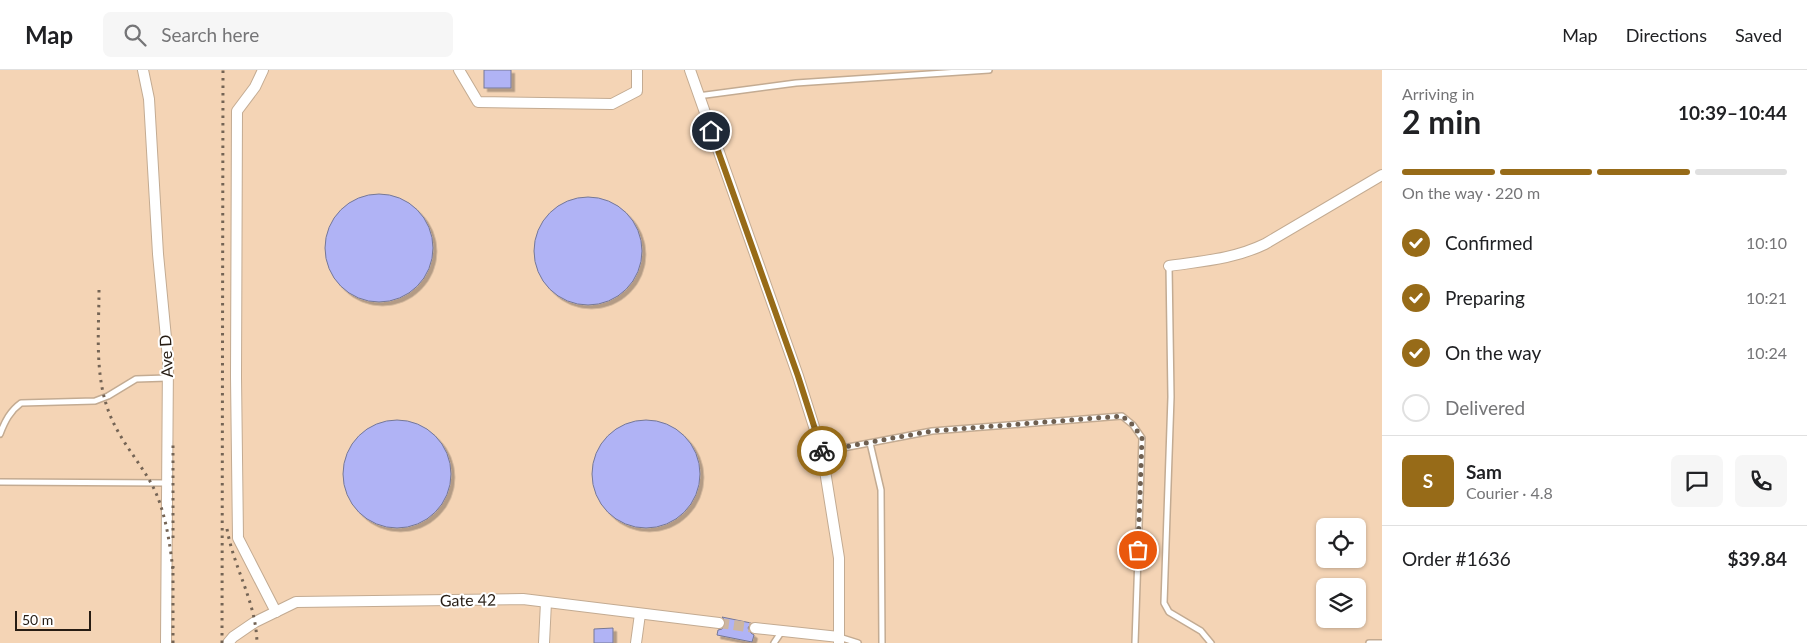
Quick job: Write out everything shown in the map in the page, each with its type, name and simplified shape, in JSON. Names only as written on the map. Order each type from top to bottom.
[{"type":"street","name":"Ave D","points":[[143,70],[148,99],[158,254],[168,359],[166,643]]},
{"type":"street","points":[[262,70],[256,87],[237,111],[236,377],[238,538],[276,612]]},
{"type":"street","points":[[459,70],[478,102],[612,104],[637,91],[637,70]]},
{"type":"street","points":[[690,70],[798,376],[822,452],[839,558],[839,640],[755,628]]},
{"type":"street","points":[[1169,266],[1230,258],[1246,253],[1265,244],[1382,176]]},
{"type":"street","name":"Gate 42","points":[[228,643],[255,622],[296,602],[523,599],[719,623]]},
{"type":"street","points":[[544,643],[546,602]]},
{"type":"street","points":[[636,643],[640,614]]},
{"type":"lane","points":[[698,96],[796,83],[917,72],[989,70]]},
{"type":"lane","points":[[1169,266],[1171,396],[1164,603],[1169,612],[1200,631],[1211,643]]},
{"type":"lane","points":[[0,434],[10,413],[21,403],[95,401],[108,396],[136,379],[168,378]]},
{"type":"lane","points":[[822,452],[932,431],[1122,416],[1133,425],[1142,438],[1135,643]]},
{"type":"lane","points":[[870,443],[881,490],[882,643]]},
{"type":"lane","points":[[0,482],[167,483]]},
{"type":"lane","points":[[774,643],[783,631]]},
{"type":"lane","points":[[839,640],[858,643]]},
{"type":"lane","points":[[1369,643],[1382,642]]},
{"type":"shaded area","points":[[0,70],[1382,70],[1382,643],[0,643]]},
{"type":"building","points":[[484,70],[511,70],[511,88],[484,88]]},
{"type":"building","points":[[379,194],[400,198],[417,210],[429,227],[433,248],[429,269],[417,286],[400,298],[379,302],[358,298],[341,286],[329,269],[325,248],[329,227],[341,210],[358,198]]},
{"type":"building","points":[[588,197],[609,201],[626,213],[638,230],[642,251],[638,272],[626,289],[609,301],[588,305],[567,301],[550,289],[538,272],[534,251],[538,230],[550,213],[567,201]]},
{"type":"building","points":[[397,420],[418,424],[435,436],[447,453],[451,474],[447,495],[435,512],[418,524],[397,528],[376,524],[359,512],[347,495],[343,474],[347,453],[359,436],[376,424]]},
{"type":"building","points":[[646,420],[667,424],[684,436],[696,453],[700,474],[696,495],[684,512],[667,524],[646,528],[625,524],[608,512],[596,495],[592,474],[596,453],[608,436],[625,424]]},
{"type":"building","points":[[722,617],[751,623],[748,628],[754,635],[752,642],[717,635],[718,630],[722,629],[726,624]]},
{"type":"building","points":[[613,628],[613,643],[594,643],[594,629]]},
{"type":"tunnel","points":[[719,623],[755,628]]},
{"type":"railway","points":[[222,643],[223,70]]},
{"type":"railway","points":[[99,290],[99,369],[105,400],[119,433],[146,474],[160,503],[166,526],[173,571]]},
{"type":"railway","points":[[173,441],[173,538]]},
{"type":"railway","points":[[227,529],[234,558],[253,613],[257,643]]},
{"type":"railway","points":[[173,566],[173,643]]},
{"type":"way so far","points":[[822,451],[932,431],[1122,416],[1133,425],[1142,438],[1138,550]]},
{"type":"route","points":[[711,131],[798,376],[822,451]]}]
